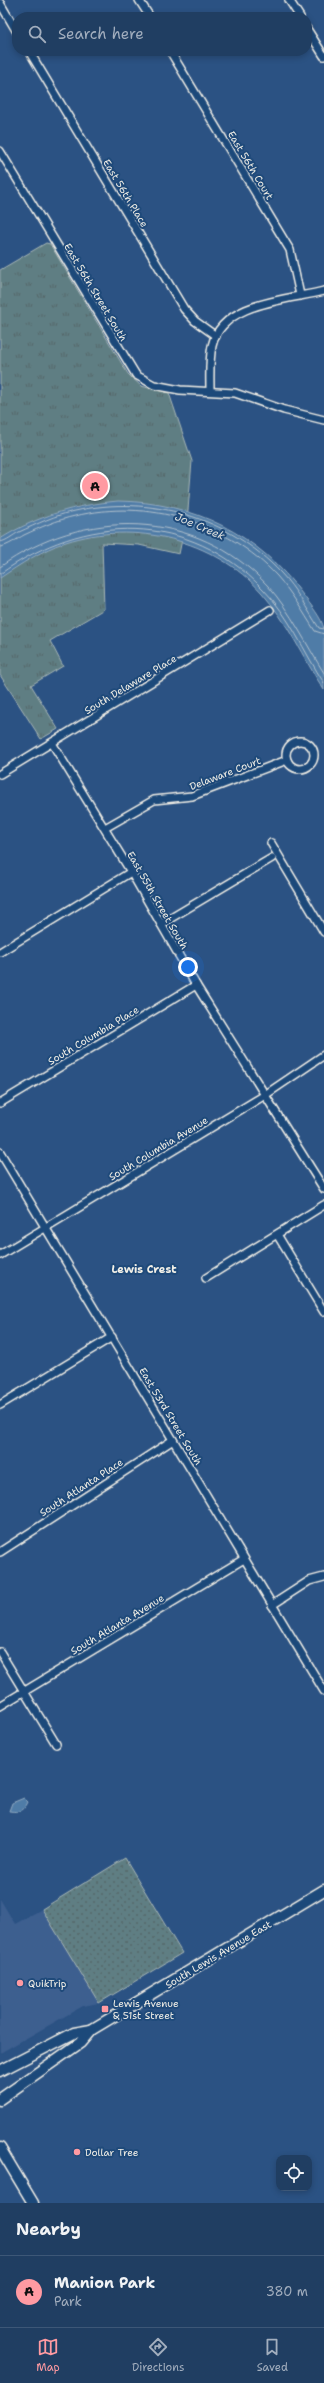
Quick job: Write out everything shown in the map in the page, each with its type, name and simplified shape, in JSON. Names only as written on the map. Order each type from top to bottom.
[{"type":"main road","name":"South Lewis Avenue East","points":[[0,2099],[80,2043],[91,2030],[322,1895]]},
{"type":"main road","name":"South Lewis Avenue East","points":[[0,2071],[74,2033],[91,2030]]},
{"type":"main road","points":[[55,2061],[53,2054],[65,2038]]},
{"type":"main road","points":[[0,2148],[33,2203]]},
{"type":"street","points":[[140,0],[147,12]]},
{"type":"street","points":[[289,0],[297,12]]},
{"type":"street","points":[[0,4],[12,24]]},
{"type":"street","points":[[312,37],[324,56]]},
{"type":"street","name":"East 56th Place","points":[[32,56],[184,308],[195,321],[216,336]]},
{"type":"street","name":"East 56th Court","points":[[173,56],[290,250],[300,295]]},
{"type":"street","name":"East 56th Street South","points":[[0,151],[136,375],[154,385],[180,390],[210,392]]},
{"type":"street","points":[[324,291],[279,299],[254,307],[233,318],[216,336],[211,355],[210,392],[250,396],[284,410],[324,420]]},
{"type":"street","name":"South Delaware Place","points":[[0,774],[270,610]]},
{"type":"street","name":"East 55th Street South","points":[[52,743],[105,828],[196,985],[324,1189]]},
{"type":"street","name":"Delaware Court","points":[[105,828],[154,800],[192,796],[287,760]]},
{"type":"street","points":[[271,843],[324,932]]},
{"type":"street","points":[[161,924],[272,858]]},
{"type":"street","points":[[0,952],[131,872]]},
{"type":"street","name":"South Columbia Place","points":[[0,1103],[196,985]]},
{"type":"street","name":"South Columbia Avenue","points":[[0,1255],[265,1095],[324,1055]]},
{"type":"street","name":"East 53rd Street South","points":[[0,1152],[324,1691]]},
{"type":"street","points":[[206,1278],[278,1236],[324,1206]]},
{"type":"street","points":[[278,1236],[324,1312]]},
{"type":"street","points":[[0,1405],[112,1337]]},
{"type":"street","name":"South Atlanta Place","points":[[0,1552],[173,1440]]},
{"type":"street","name":"South Atlanta Avenue","points":[[0,1706],[244,1559]]},
{"type":"street","points":[[272,1604],[309,1582],[324,1577]]},
{"type":"street","points":[[0,1652],[56,1744]]},
{"type":"shaded area","name":"QuikTrip","points":[[0,1899],[15,1924],[42,1909],[99,2003],[83,2006],[0,2053]]},
{"type":"green space","points":[[46,243],[50,244],[128,374],[141,386],[169,393],[192,461],[188,510],[179,554],[139,545],[102,543],[104,609],[50,641],[63,666],[31,685],[58,729],[41,739],[0,675],[0,270]]},
{"type":"green space","points":[[125,1858],[182,1953],[99,2003],[42,1909]]},
{"type":"water","name":"Joe Creek","points":[[118,501],[146,503],[198,515],[245,539],[266,555],[285,573],[321,620],[324,629],[324,690],[279,615],[262,593],[243,574],[221,559],[197,547],[172,539],[145,534],[119,533],[92,536],[66,542],[40,553],[0,578],[0,539],[28,524],[57,513],[87,505]]},
{"type":"water","points":[[24,1798],[28,1802],[22,1810],[9,1811],[12,1803]]},
{"type":"place","name":"Manion Park","points":[[95,486]]},
{"type":"place","name":"QuikTrip","points":[[20,1983]]},
{"type":"place","name":"Lewis Avenue & 51st Street","points":[[105,2009]]},
{"type":"place","name":"Dollar Tree","points":[[77,2152]]},
{"type":"district","name":"Lewis Crest","points":[[144,1269]]}]
